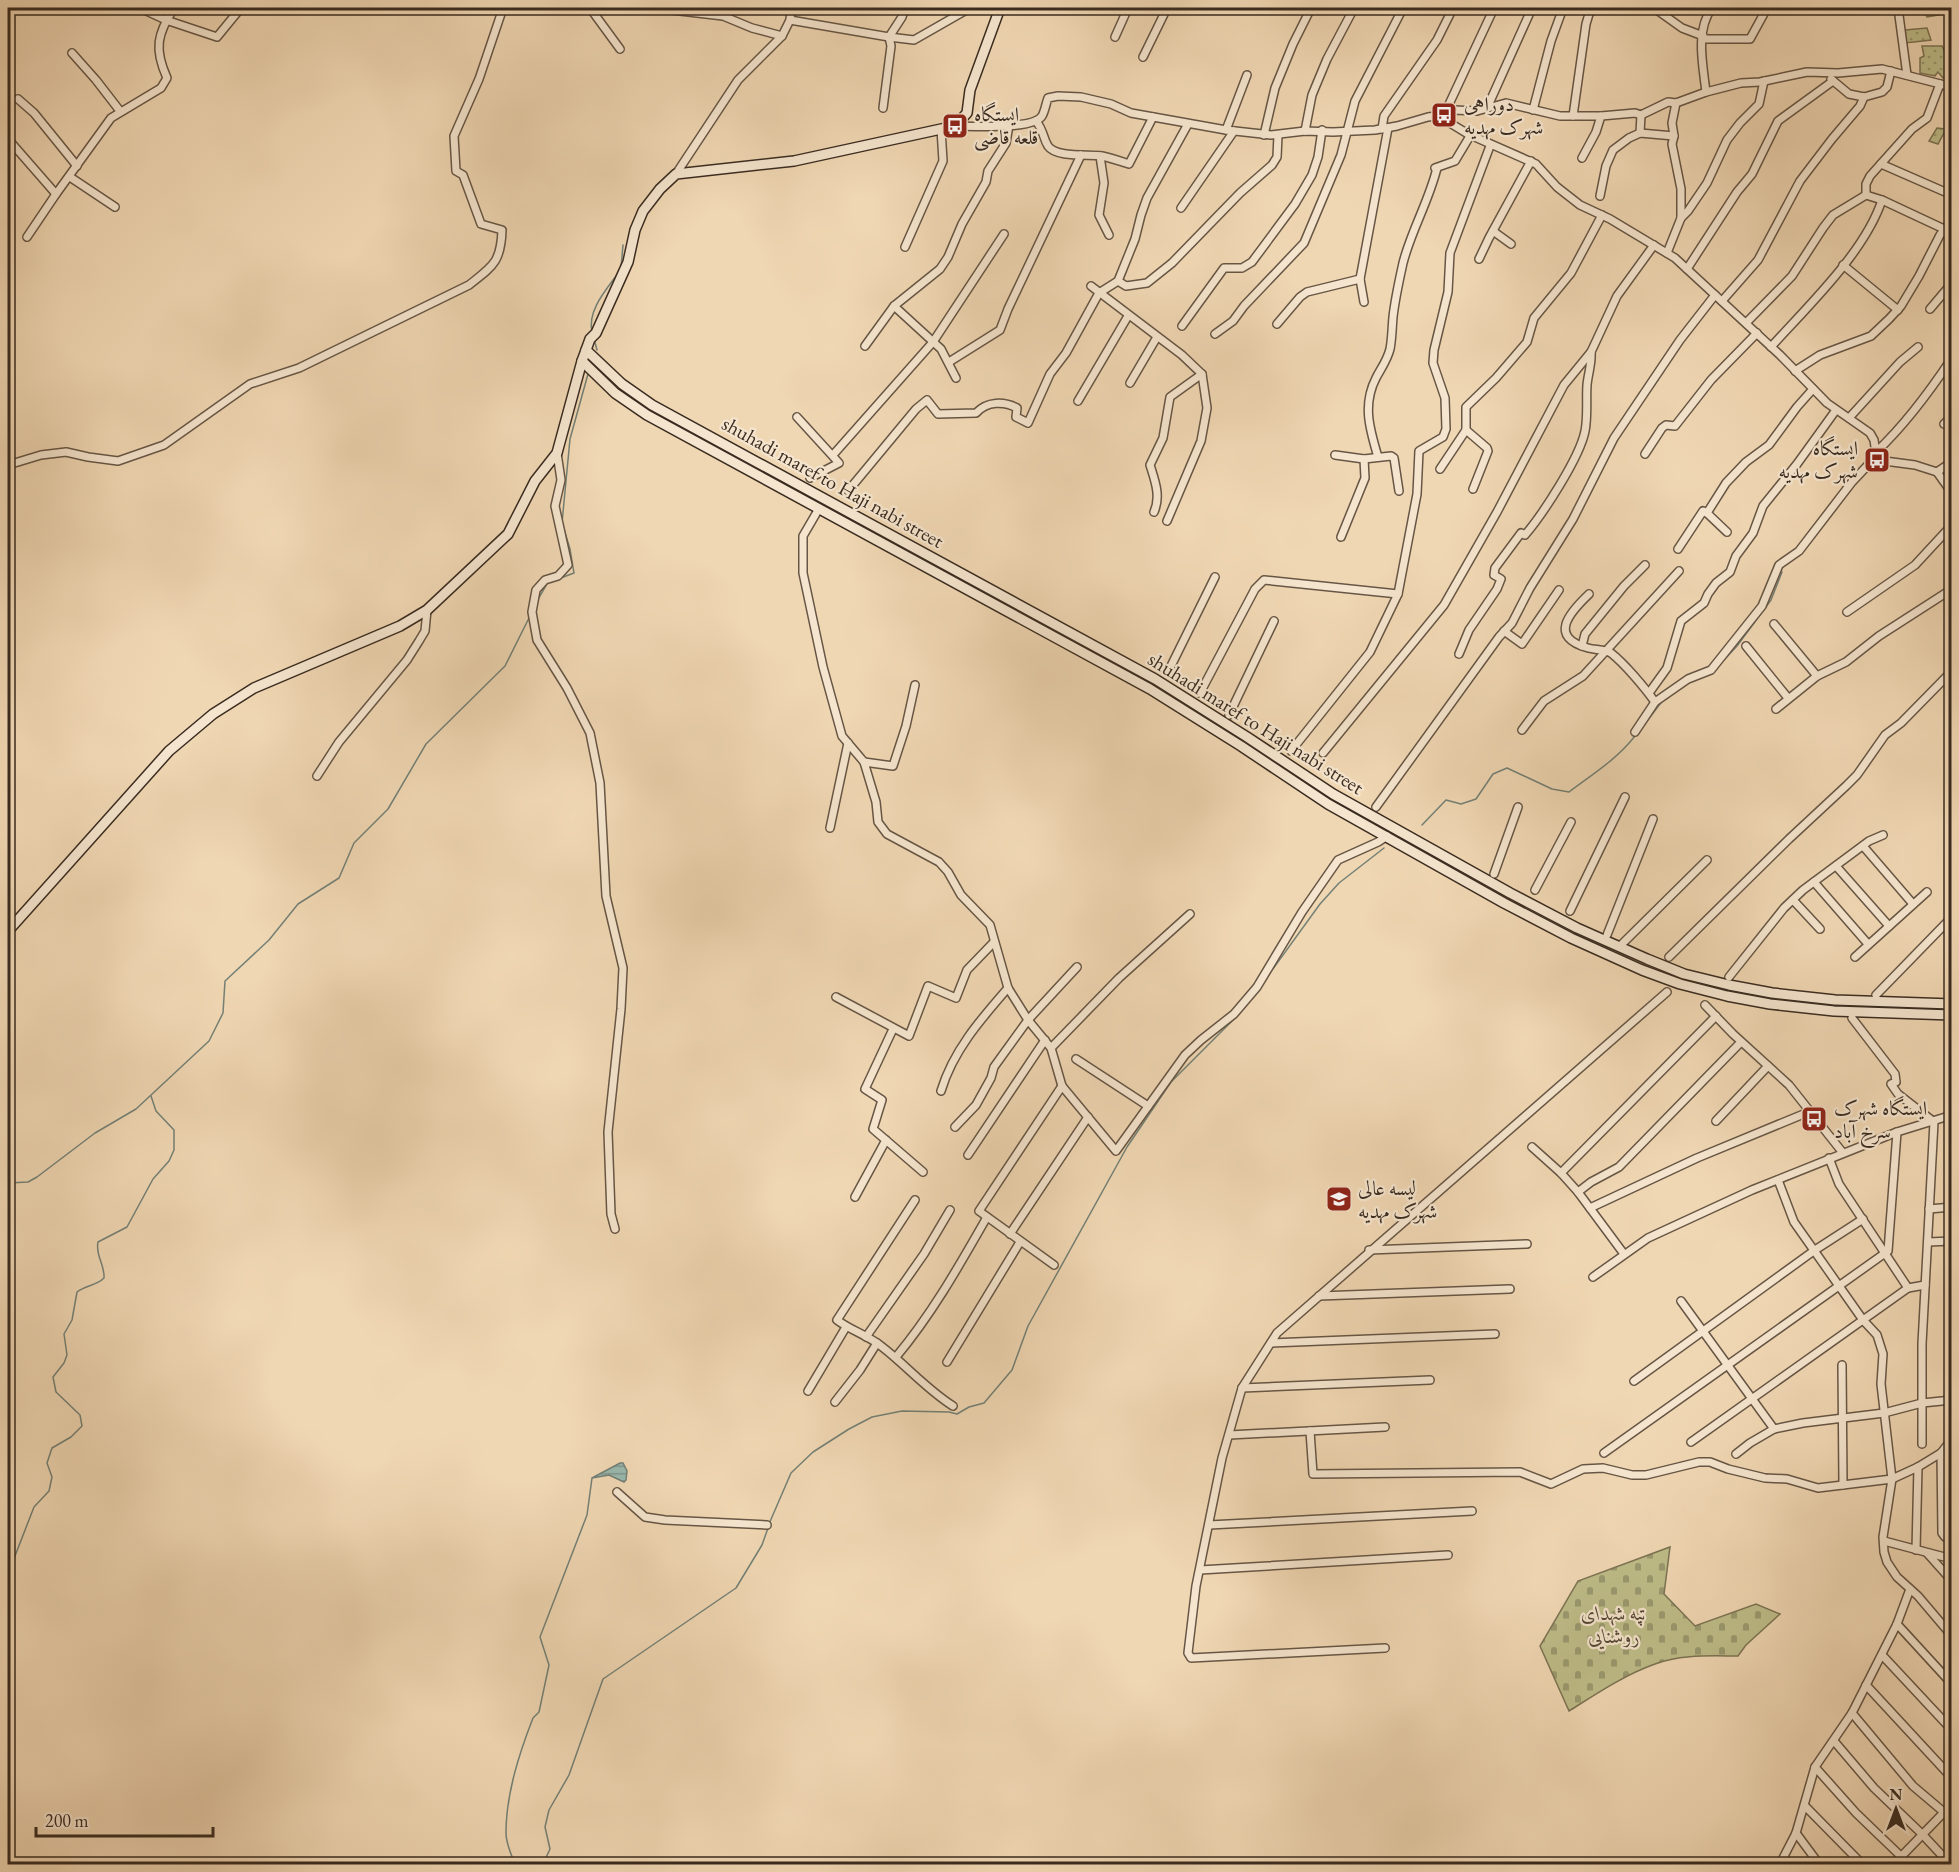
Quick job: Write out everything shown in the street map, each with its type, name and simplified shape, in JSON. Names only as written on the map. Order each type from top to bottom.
[{"type":"main road","points":[[8,931],[169,751],[213,714],[254,688],[400,626],[427,610],[508,534],[535,481],[557,453],[582,361],[628,262],[635,230],[643,211],[660,189],[676,174],[794,161],[955,126],[967,113],[970,90],[1000,8]]},
{"type":"main road","name":"shuhadi maref to Haji nabi street","points":[[586,350],[622,384],[652,405],[1155,679],[1247,736],[1333,794],[1509,893],[1577,928],[1674,970],[1729,985],[1772,993],[1835,1000],[1952,1004]]},
{"type":"main road","points":[[582,361],[615,393],[647,415],[1150,689],[1328,804],[1571,938],[1642,970],[1680,984],[1727,996],[1781,1006],[1834,1011],[1952,1015]]},
{"type":"street","points":[[140,8],[166,20],[217,37],[243,8]]},
{"type":"street","points":[[27,237],[111,118],[161,88],[167,78],[159,61],[159,37],[174,8]]},
{"type":"street","points":[[8,465],[66,452],[118,461],[165,445],[250,384],[299,368],[470,285],[494,265],[501,245],[502,230],[481,224],[463,175],[456,171],[454,136],[479,79],[503,8]]},
{"type":"street","points":[[590,8],[620,49]]},
{"type":"street","points":[[654,8],[723,16],[752,28],[782,36]]},
{"type":"street","points":[[676,174],[738,80],[782,36],[790,20],[791,8]]},
{"type":"street","points":[[883,108],[891,46],[890,37],[905,8]]},
{"type":"street","points":[[790,20],[914,40],[970,8]]},
{"type":"street","points":[[1115,37],[1128,8]]},
{"type":"street","points":[[1143,57],[1165,8]]},
{"type":"street","points":[[1264,135],[1275,88],[1311,8]]},
{"type":"street","points":[[1305,131],[1312,95],[1327,59],[1354,8]]},
{"type":"street","points":[[1215,334],[1233,321],[1244,306],[1304,243],[1341,155],[1355,101],[1403,8]]},
{"type":"street","points":[[1364,302],[1360,279],[1387,140],[1384,116],[1437,40],[1453,8]]},
{"type":"street","points":[[1444,116],[1494,8]]},
{"type":"street","points":[[1487,108],[1532,8]]},
{"type":"street","points":[[1533,110],[1551,41],[1563,8]]},
{"type":"street","points":[[1574,116],[1586,24],[1594,8]]},
{"type":"street","points":[[1654,8],[1682,28],[1702,38],[1750,39],[1767,8]]},
{"type":"street","points":[[1898,8],[1907,75]]},
{"type":"street","points":[[1706,92],[1702,38],[1709,9]]},
{"type":"street","points":[[72,53],[120,111]]},
{"type":"street","points":[[1641,115],[1668,102],[1676,103],[1706,92],[1741,83],[1764,81],[1807,72],[1882,69],[1952,87]]},
{"type":"street","points":[[1823,73],[1849,94],[1864,97],[1882,92],[1887,87],[1891,71]]},
{"type":"street","points":[[1181,208],[1230,131],[1247,75]]},
{"type":"street","points":[[1681,218],[1707,183],[1727,140],[1759,104],[1764,81]]},
{"type":"street","points":[[1687,269],[1737,192],[1752,174],[1779,121],[1833,81]]},
{"type":"street","points":[[1866,195],[1866,184],[1881,164],[1912,129],[1926,118],[1940,84]]},
{"type":"street","points":[[955,126],[1009,125],[1036,121],[1042,116],[1048,98],[1058,96],[1081,97],[1111,104],[1131,112],[1188,124],[1264,135],[1322,130],[1348,132],[1385,128],[1428,117],[1444,116],[1454,110],[1477,111],[1506,103],[1560,116],[1601,116],[1635,112],[1641,115]]},
{"type":"street","points":[[1722,302],[1758,260],[1800,181],[1860,106],[1864,97]]},
{"type":"street","points":[[18,99],[34,113],[76,166]]},
{"type":"street","points":[[1667,253],[1681,218],[1681,189],[1672,144],[1674,136],[1672,123],[1676,103]]},
{"type":"street","points":[[1641,115],[1641,133]]},
{"type":"street","points":[[1444,116],[1450,123],[1470,136],[1536,164],[1557,187],[1580,204],[1667,253],[1746,323],[1812,389],[1836,410],[1870,433],[1874,440],[1876,456]]},
{"type":"street","points":[[1582,158],[1596,132],[1601,116]]},
{"type":"street","points":[[1036,121],[1043,131],[1048,146],[1053,151],[1100,156],[1129,164],[1153,117]]},
{"type":"street","points":[[848,490],[916,409],[927,400],[938,414],[976,413],[980,408],[998,403],[1009,405],[1017,408],[1016,417],[1028,423],[1050,374],[1066,353],[1099,293],[1118,281],[1135,240],[1147,198],[1188,124]]},
{"type":"street","points":[[865,346],[894,306],[940,268],[948,257],[962,224],[986,182],[988,171],[1006,143],[1009,125]]},
{"type":"street","points":[[905,248],[943,161],[941,129]]},
{"type":"street","points":[[1182,326],[1224,268],[1242,268],[1252,262],[1295,204],[1312,175],[1318,157],[1322,130]]},
{"type":"street","points":[[1600,196],[1606,166],[1613,150],[1629,138],[1641,133],[1674,136]]},
{"type":"street","points":[[1118,281],[1126,286],[1147,283],[1172,263],[1240,193],[1272,165],[1277,157],[1278,135]]},
{"type":"street","points":[[1378,458],[1367,412],[1376,378],[1386,362],[1390,348],[1393,315],[1403,261],[1432,186],[1435,168],[1455,161],[1470,136]]},
{"type":"street","points":[[8,139],[56,194]]},
{"type":"street","points":[[1291,750],[1370,652],[1398,594],[1417,494],[1419,451],[1443,437],[1446,429],[1445,398],[1433,363],[1448,292],[1450,254],[1490,146]]},
{"type":"street","points":[[949,362],[1002,328],[1008,309],[1082,155]]},
{"type":"street","points":[[1100,156],[1104,183],[1099,215],[1109,235]]},
{"type":"street","points":[[1479,259],[1531,161]]},
{"type":"street","points":[[1881,164],[1952,195]]},
{"type":"street","points":[[70,177],[115,207]]},
{"type":"street","points":[[1746,323],[1792,276],[1833,214],[1866,195],[1882,200],[1944,229]]},
{"type":"street","points":[[1771,347],[1843,265],[1877,216],[1882,200]]},
{"type":"street","points":[[1440,469],[1466,430],[1466,407],[1496,378],[1527,342],[1534,318],[1571,273],[1602,215]]},
{"type":"street","points":[[1795,371],[1820,355],[1871,336],[1898,310],[1920,276],[1944,229],[1952,220]]},
{"type":"street","points":[[1493,231],[1511,244]]},
{"type":"street","points":[[833,455],[933,342],[1004,234]]},
{"type":"street","points":[[1323,753],[1444,605],[1497,512],[1564,385],[1591,352],[1617,296],[1654,245]]},
{"type":"street","points":[[1843,265],[1898,310]]},
{"type":"street","points":[[1277,324],[1307,292],[1360,279]]},
{"type":"street","points":[[1930,309],[1952,283]]},
{"type":"street","points":[[1091,286],[1182,355],[1202,374],[1207,408],[1201,441],[1167,521]]},
{"type":"street","points":[[1376,807],[1512,623],[1530,588],[1573,519],[1614,438],[1680,340],[1715,295]]},
{"type":"street","points":[[894,306],[941,349],[956,378]]},
{"type":"street","points":[[1078,401],[1128,316]]},
{"type":"street","points":[[1645,454],[1662,428],[1666,425],[1675,426],[1711,380],[1756,333]]},
{"type":"street","points":[[1130,382],[1156,337]]},
{"type":"street","points":[[1849,418],[1900,362],[1918,347]]},
{"type":"street","points":[[1459,654],[1469,630],[1497,589],[1501,579],[1494,575],[1495,568],[1521,533],[1524,534],[1529,530],[1549,502],[1581,444],[1586,421],[1591,352]]},
{"type":"street","points":[[1635,732],[1655,702],[1688,679],[1711,670],[1762,606],[1779,565],[1799,551],[1852,482],[1923,398],[1952,358]]},
{"type":"street","points":[[1154,512],[1158,504],[1150,465],[1164,438],[1170,398],[1202,374]]},
{"type":"street","points":[[1707,513],[1726,483],[1746,462],[1769,446],[1812,389]]},
{"type":"street","points":[[1648,693],[1667,668],[1682,621],[1704,603],[1716,583],[1730,572],[1736,556],[1753,533],[1763,506],[1836,410]]},
{"type":"street","points":[[1944,424],[1952,416]]},
{"type":"street","points":[[797,417],[838,463],[810,478]]},
{"type":"street","points":[[1466,430],[1488,451],[1473,489]]},
{"type":"street","points":[[557,453],[561,480],[555,506],[568,565],[558,576],[545,580],[536,590],[532,612],[537,640],[567,688],[590,733],[600,783],[606,896],[623,968],[608,1132],[611,1214],[615,1229]]},
{"type":"street","points":[[1335,455],[1364,459],[1389,456],[1394,458],[1399,491]]},
{"type":"street","points":[[1876,456],[1937,472],[1952,493]]},
{"type":"street","points":[[1341,537],[1365,478],[1364,459]]},
{"type":"street","points":[[1937,472],[1952,462]]},
{"type":"street","points":[[1678,549],[1703,511],[1727,532]]},
{"type":"street","points":[[816,512],[803,536],[803,573],[823,667],[842,736],[864,762],[876,802],[878,822],[887,834],[939,862],[948,872],[961,895],[990,925],[1008,988],[1028,1020],[1051,1048],[1062,1086],[1116,1151],[1185,1055],[1234,1014],[1257,987],[1302,912],[1338,860],[1387,836]]},
{"type":"street","points":[[1847,612],[1915,565],[1952,525]]},
{"type":"street","points":[[1582,646],[1585,634],[1624,586],[1645,565]]},
{"type":"street","points":[[1522,730],[1544,701],[1583,676],[1679,572]]},
{"type":"street","points":[[1169,670],[1215,577]]},
{"type":"street","points":[[1200,693],[1255,589],[1264,580],[1398,594]]},
{"type":"street","points":[[1776,709],[1817,676],[1846,662],[1871,642],[1952,589]]},
{"type":"street","points":[[1504,631],[1522,644],[1559,590]]},
{"type":"street","points":[[1589,594],[1577,605],[1568,619],[1565,634],[1582,646],[1607,651],[1655,702]]},
{"type":"street","points":[[317,776],[339,742],[407,660],[425,631],[427,610]]},
{"type":"street","points":[[1229,715],[1274,621]]},
{"type":"street","points":[[1774,624],[1817,676]]},
{"type":"street","points":[[1746,646],[1788,698]]},
{"type":"street","points":[[1669,957],[1857,775],[1885,735],[1901,723],[1952,671]]},
{"type":"street","points":[[864,762],[893,766],[906,726],[915,685]]},
{"type":"street","points":[[830,828],[848,743]]},
{"type":"street","points":[[1570,911],[1624,797]]},
{"type":"street","points":[[1494,874],[1518,807]]},
{"type":"street","points":[[1607,935],[1653,819]]},
{"type":"street","points":[[1535,890],[1571,822]]},
{"type":"street","points":[[1729,977],[1793,900],[1869,841],[1883,835]]},
{"type":"street","points":[[1863,846],[1913,904]]},
{"type":"street","points":[[1621,945],[1707,860]]},
{"type":"street","points":[[1836,866],[1888,926]]},
{"type":"street","points":[[1814,882],[1868,944]]},
{"type":"street","points":[[1855,957],[1927,892]]},
{"type":"street","points":[[1793,900],[1820,929]]},
{"type":"street","points":[[1051,1048],[1119,978],[1190,914]]},
{"type":"street","points":[[1876,994],[1952,917]]},
{"type":"street","points":[[836,997],[909,1036],[928,986],[956,998],[967,970],[994,942]]},
{"type":"street","points":[[955,1127],[976,1105],[991,1078],[994,1067],[1028,1020],[1077,966]]},
{"type":"street","points":[[941,1091],[954,1060],[976,1025],[1008,988]]},
{"type":"street","points":[[1385,1648],[1191,1658],[1188,1653],[1209,1525],[1242,1388],[1277,1333],[1369,1250],[1667,992]]},
{"type":"street","points":[[1705,1005],[1789,1085],[1844,1153]]},
{"type":"street","points":[[1561,1173],[1716,1016]]},
{"type":"street","points":[[1852,1018],[1895,1074],[1896,1082],[1891,1084],[1898,1094],[1934,1122]]},
{"type":"street","points":[[893,1029],[865,1089],[882,1100],[873,1129],[923,1172]]},
{"type":"street","points":[[968,1155],[1045,1040]]},
{"type":"street","points":[[1578,1192],[1619,1167],[1742,1042]]},
{"type":"street","points":[[1076,1059],[1148,1106]]},
{"type":"street","points":[[1716,1121],[1768,1066]]},
{"type":"street","points":[[1054,1265],[979,1211],[1062,1086]]},
{"type":"street","points":[[1590,1208],[1697,1158],[1811,1112]]},
{"type":"street","points":[[1593,1277],[1648,1238],[1829,1158],[1897,1132],[1952,1115]]},
{"type":"street","points":[[1010,1234],[1088,1117]]},
{"type":"street","points":[[1922,1444],[1925,1285],[1934,1122]]},
{"type":"street","points":[[1604,1453],[1888,1251],[1897,1132]]},
{"type":"street","points":[[855,1197],[886,1140]]},
{"type":"street","points":[[1532,1147],[1578,1192],[1624,1254]]},
{"type":"street","points":[[1829,1158],[1839,1184],[1908,1288]]},
{"type":"street","points":[[1778,1180],[1794,1222],[1863,1320],[1877,1335],[1883,1354],[1881,1384],[1892,1479],[1883,1537],[1884,1552],[1887,1562],[1897,1577],[1918,1596],[1952,1636]]},
{"type":"street","points":[[915,1200],[837,1320],[896,1357],[936,1396],[953,1406]]},
{"type":"street","points":[[1929,1209],[1952,1207]]},
{"type":"street","points":[[866,1337],[924,1254],[950,1210]]},
{"type":"street","points":[[896,1357],[946,1289],[987,1217]]},
{"type":"street","points":[[1634,1381],[1815,1250],[1863,1219]]},
{"type":"street","points":[[1928,1242],[1952,1241]]},
{"type":"street","points":[[947,1362],[1020,1242]]},
{"type":"street","points":[[1369,1250],[1527,1244]]},
{"type":"street","points":[[1691,1442],[1908,1288],[1925,1285]]},
{"type":"street","points":[[1319,1296],[1510,1289]]},
{"type":"street","points":[[1682,1301],[1773,1429]]},
{"type":"street","points":[[808,1391],[846,1327]]},
{"type":"street","points":[[1271,1343],[1495,1334]]},
{"type":"street","points":[[835,1402],[877,1343]]},
{"type":"street","points":[[1842,1365],[1843,1485]]},
{"type":"street","points":[[1242,1388],[1430,1380]]},
{"type":"street","points":[[1736,1454],[1773,1429],[1884,1413],[1922,1403],[1952,1400]]},
{"type":"street","points":[[1229,1435],[1385,1427]]},
{"type":"street","points":[[1310,1431],[1313,1474],[1520,1472],[1551,1484],[1583,1469],[1603,1468],[1646,1476],[1699,1462],[1710,1462],[1765,1478],[1787,1479],[1818,1488],[1892,1479],[1941,1453],[1952,1439]]},
{"type":"street","points":[[1941,1453],[1942,1533],[1945,1537],[1952,1537]]},
{"type":"street","points":[[1916,1550],[1918,1467]]},
{"type":"street","points":[[617,1492],[645,1517],[767,1526]]},
{"type":"street","points":[[1209,1525],[1472,1511]]},
{"type":"street","points":[[1884,1541],[1952,1559]]},
{"type":"street","points":[[1927,1552],[1952,1581]]},
{"type":"street","points":[[1200,1570],[1448,1555]]},
{"type":"street","points":[[1780,1864],[1796,1833],[1815,1767],[1852,1713],[1897,1624],[1910,1590]]},
{"type":"street","points":[[1897,1624],[1952,1684]]},
{"type":"street","points":[[1882,1655],[1952,1730]]},
{"type":"street","points":[[1866,1685],[1952,1779]]},
{"type":"street","points":[[1852,1713],[1913,1786],[1952,1819]]},
{"type":"street","points":[[1834,1741],[1874,1788],[1950,1864]]},
{"type":"street","points":[[1815,1767],[1856,1813],[1909,1864]]},
{"type":"street","points":[[1894,1864],[1952,1804]]},
{"type":"street","points":[[1805,1806],[1862,1864]]},
{"type":"street","points":[[1796,1833],[1819,1864]]},
{"type":"green space","points":[[1922,8],[1932,8],[1934,12],[1944,8],[1952,9],[1950,13],[1927,17]]},
{"type":"green space","points":[[1927,28],[1931,40],[1905,43],[1905,30]]},
{"type":"green space","points":[[1922,46],[1942,46],[1951,64],[1951,79],[1943,78],[1938,72],[1935,76],[1920,73],[1920,58],[1924,56]]},
{"type":"green space","points":[[1937,128],[1946,129],[1938,144],[1929,141]]},
{"type":"green space","name":"تپه شهدای روشنایی","points":[[1670,1547],[1664,1594],[1695,1626],[1756,1604],[1780,1614],[1746,1645],[1738,1656],[1696,1656],[1665,1661],[1621,1679],[1569,1711],[1540,1646],[1578,1581]]},
{"type":"water","points":[[623,1463],[627,1471],[624,1482],[609,1475],[592,1478]]},
{"type":"waterway","points":[[621,268],[623,245]]},
{"type":"waterway","points":[[592,332],[591,324],[595,308],[619,272]]},
{"type":"waterway","points":[[594,339],[597,350]]},
{"type":"waterway","points":[[558,579],[574,573],[562,523],[570,439],[588,374]]},
{"type":"waterway","points":[[1724,660],[1771,600],[1782,572]]},
{"type":"waterway","points":[[537,601],[548,582]]},
{"type":"waterway","points":[[8,1183],[28,1182],[37,1177],[95,1133],[136,1109],[209,1041],[223,1013],[225,981],[269,940],[298,904],[339,878],[354,843],[388,809],[426,744],[505,666],[530,616]]},
{"type":"waterway","points":[[1644,725],[1663,700]]},
{"type":"waterway","points":[[1422,825],[1446,800],[1461,804],[1476,799],[1493,774],[1507,768],[1552,789],[1569,792],[1613,759],[1635,736]]},
{"type":"waterway","points":[[1262,984],[1320,904],[1339,883],[1384,848]]},
{"type":"waterway","points":[[1238,1015],[1254,995]]},
{"type":"waterway","points":[[769,1524],[791,1473],[813,1452],[849,1429],[872,1417],[902,1411],[957,1414],[969,1407],[984,1403],[1012,1370],[1028,1326],[1127,1147],[1171,1082],[1235,1018]]},
{"type":"waterway","points":[[8,1574],[34,1507],[49,1491],[52,1477],[47,1463],[52,1448],[71,1437],[82,1426],[80,1415],[56,1392],[53,1377],[67,1355],[64,1334],[72,1320],[77,1292],[104,1278],[97,1247],[98,1242],[127,1227],[153,1179],[169,1161],[174,1150],[174,1130],[156,1111],[151,1096]]},
{"type":"waterway","points":[[515,1864],[506,1833],[508,1804],[523,1746],[533,1718],[539,1712],[549,1665],[540,1637],[587,1515],[592,1478]]},
{"type":"waterway","points":[[543,1864],[550,1849],[545,1827],[549,1810],[569,1775],[603,1679],[736,1588],[762,1545],[768,1528]]},
{"type":"place","name":"دوراهی شهرک مهدیه","points":[[1444,115]]},
{"type":"place","name":"ایستگاه قلعه قاضی","points":[[955,126]]},
{"type":"place","name":"ایستگاه شهرک مهدیه","points":[[1877,460]]},
{"type":"place","name":"ایستگاه شهرک سرخ آباد","points":[[1814,1119]]},
{"type":"place","name":"لیسه عالی شهرک مهدیه","points":[[1339,1199]]}]
